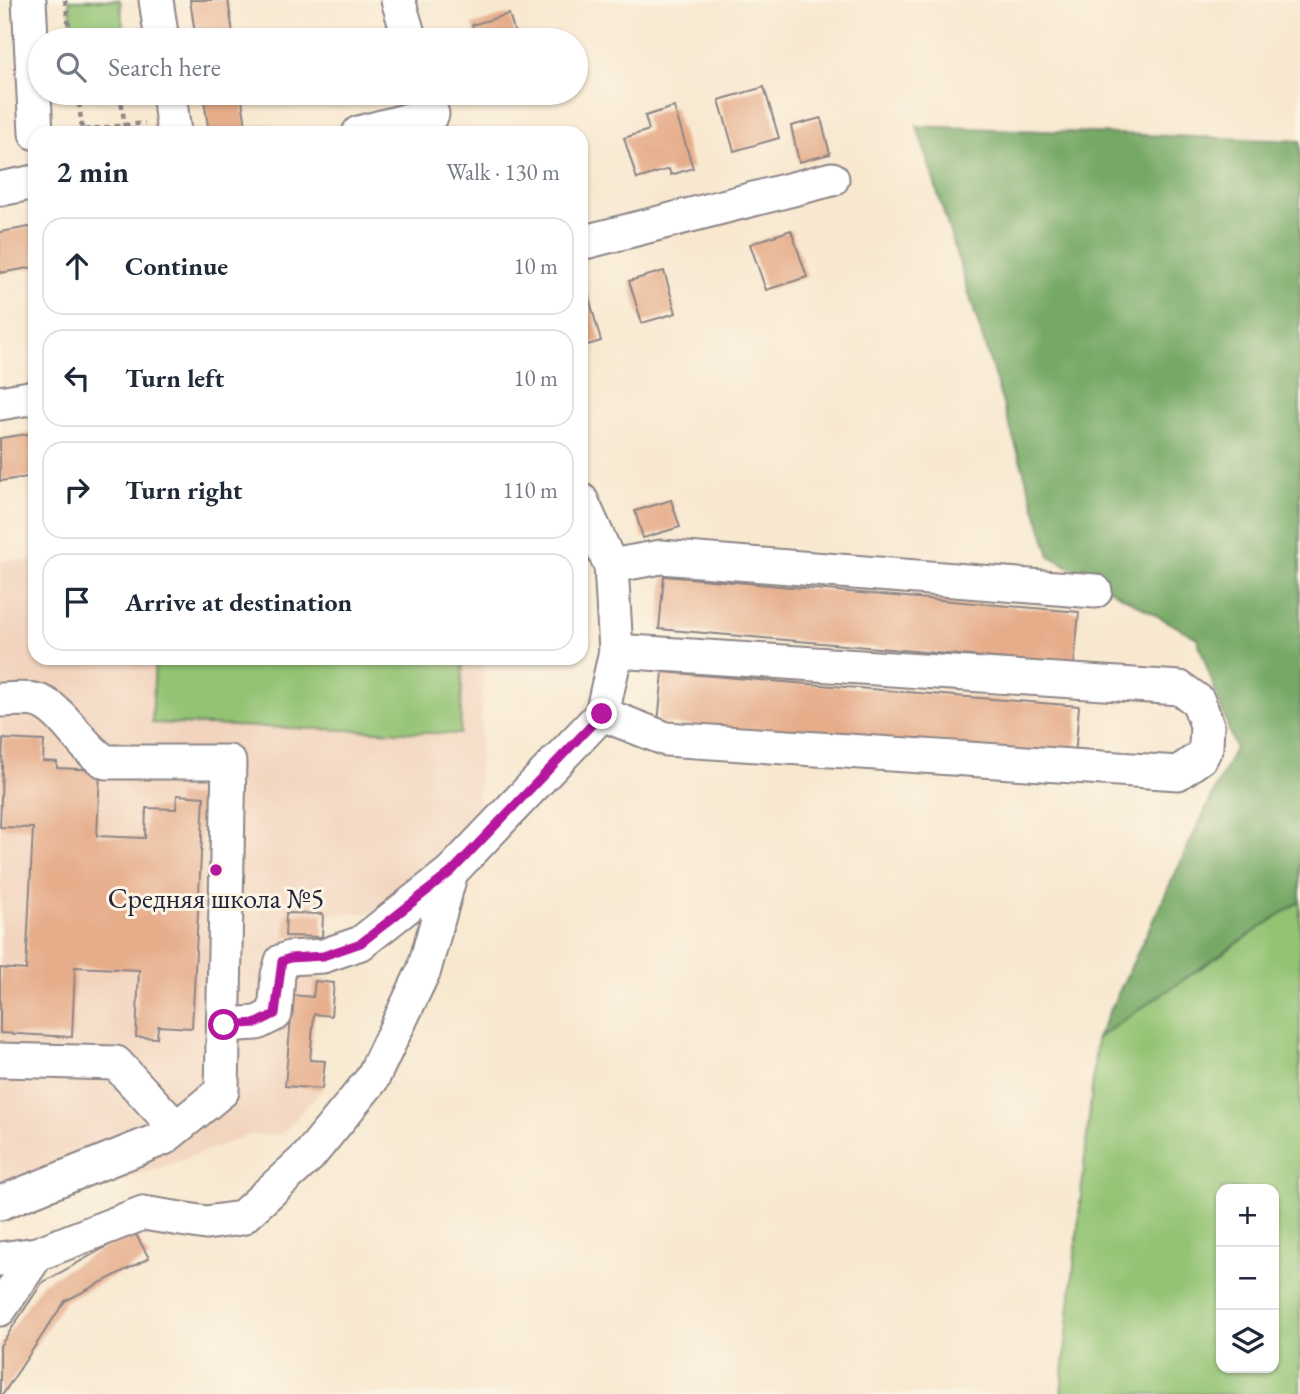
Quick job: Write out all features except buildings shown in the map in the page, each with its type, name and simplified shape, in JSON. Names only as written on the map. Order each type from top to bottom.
[{"type":"street","points":[[29,0],[30,28]]},
{"type":"street","points":[[156,0],[160,28]]},
{"type":"street","points":[[398,0],[406,28]]},
{"type":"street","points":[[35,105],[36,126]]},
{"type":"street","points":[[385,126],[432,113]]},
{"type":"street","points":[[588,241],[832,179]]},
{"type":"street","points":[[0,189],[28,183]]},
{"type":"street","points":[[0,403],[28,398]]},
{"type":"street","points":[[224,1025],[257,1023],[275,1014],[282,961],[323,956],[361,943],[451,872],[602,714],[616,651],[611,566],[588,515]]},
{"type":"street","points":[[611,566],[661,557],[1095,591]]},
{"type":"street","points":[[602,714],[666,739],[1178,773],[1201,757],[1206,747],[1207,725],[1198,701],[1180,688],[616,651]]},
{"type":"street","points":[[0,699],[36,700],[54,710],[94,756],[106,762],[229,762],[222,1091],[164,1138],[0,1203]]},
{"type":"street","points":[[0,1259],[37,1254],[144,1213],[206,1223],[241,1218],[309,1156],[372,1079],[424,970],[451,872]]},
{"type":"street","points":[[0,1060],[116,1063],[176,1128]]},
{"type":"street","points":[[0,1309],[37,1254]]},
{"type":"path","points":[[65,0],[69,28]]},
{"type":"path","points":[[79,105],[80,126]]},
{"type":"path","points":[[122,105],[124,125]]},
{"type":"path","points":[[117,126],[172,115]]},
{"type":"shaded area","name":"Средняя школа №5","points":[[28,561],[28,665],[484,665],[477,828],[385,912],[323,915],[323,978],[334,983],[331,1016],[314,1015],[310,1060],[325,1061],[322,1089],[281,1135],[249,1135],[0,1226],[0,562]]},
{"type":"green space","points":[[69,0],[120,0],[123,28],[72,28]]},
{"type":"green space","points":[[917,126],[1300,141],[1300,901],[1097,1038],[1235,748],[1197,638],[1050,556]]},
{"type":"green space","points":[[155,665],[463,665],[460,734],[152,723]]},
{"type":"green space","points":[[1300,901],[1300,1394],[1061,1394],[1097,1038]]},
{"type":"place","name":"Средняя школа №5","points":[[216,870]]},
{"type":"route","points":[[224,1025],[257,1023],[275,1014],[278,975],[282,961],[323,956],[361,943],[451,872],[602,714]]}]
